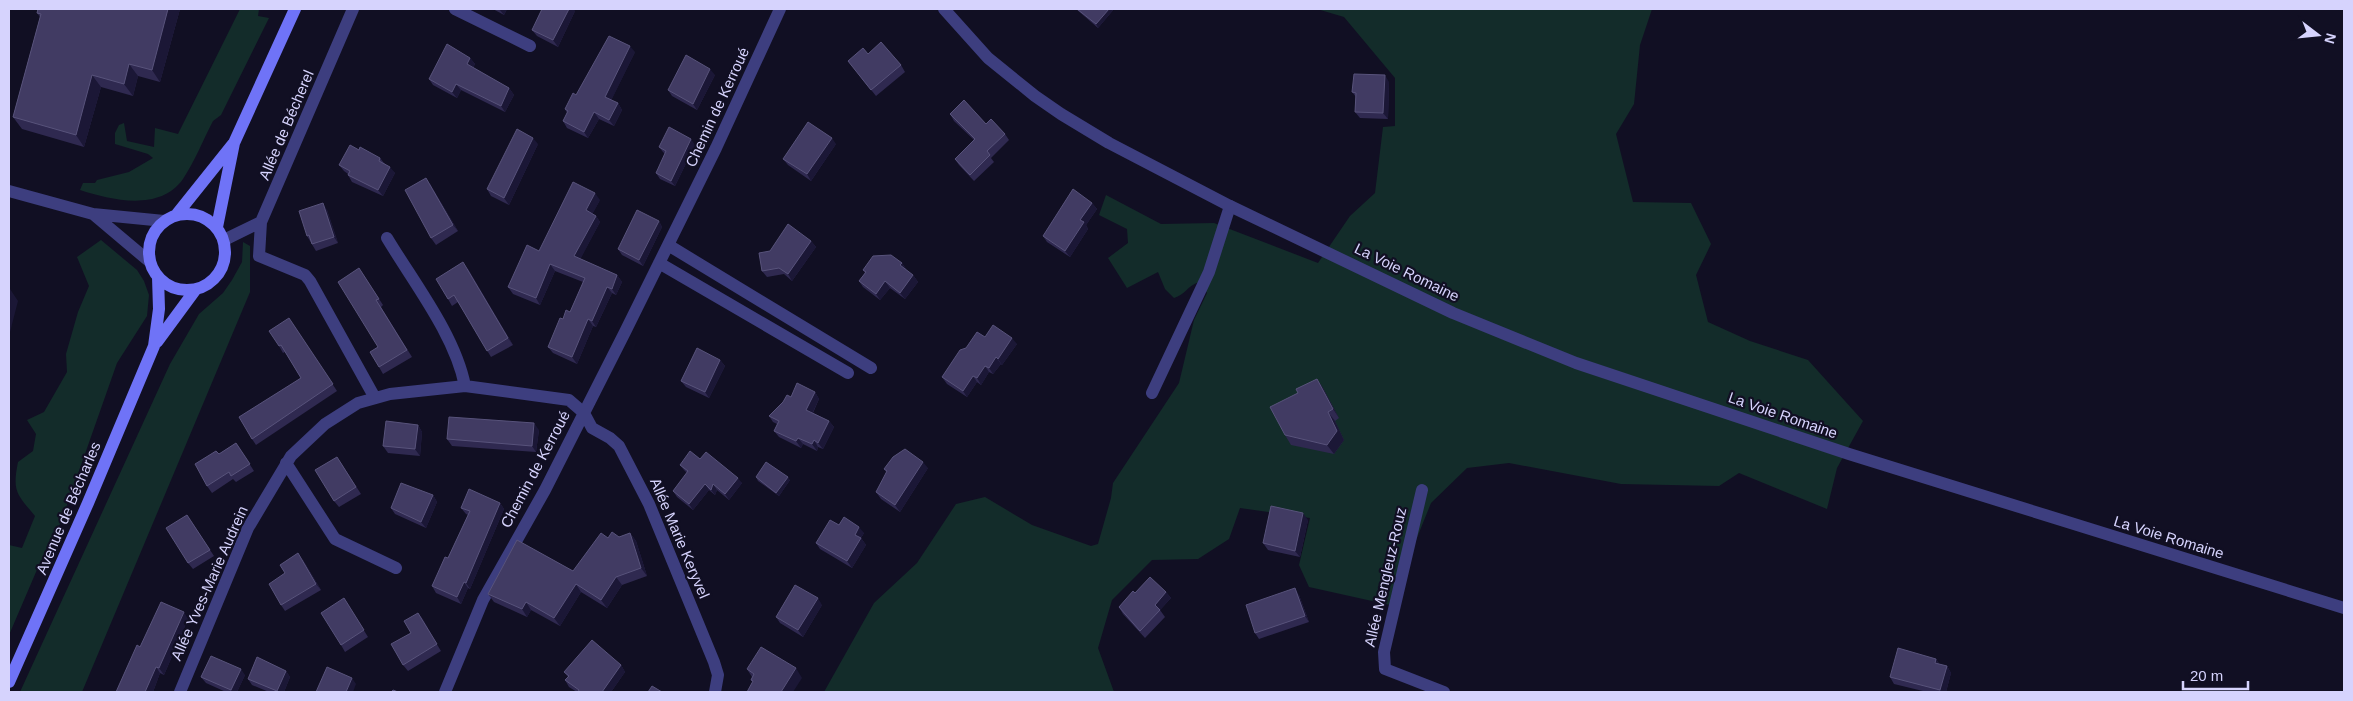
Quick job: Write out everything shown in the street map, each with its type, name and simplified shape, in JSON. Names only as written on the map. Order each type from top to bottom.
[{"type":"main road","points":[[217,227],[234,143],[295,9]]},
{"type":"main road","points":[[177,214],[198,215],[217,227],[224,240],[225,250],[221,270],[214,279],[196,289],[176,288],[158,277],[150,262],[150,239],[164,221],[177,214],[234,143]]},
{"type":"main road","name":"Avenue de Bécharles","points":[[154,346],[159,309],[158,277]]},
{"type":"main road","name":"Avenue de Bécharles","points":[[9,682],[88,503],[154,346],[196,289]]},
{"type":"street","name":"Allée de Bécherel","points":[[353,9],[261,222],[259,256],[305,275],[310,281],[375,398]]},
{"type":"street","points":[[456,9],[530,46]]},
{"type":"street","name":"Chemin de Kerroué","points":[[445,692],[483,600],[545,490],[584,413],[668,245],[780,9]]},
{"type":"street","name":"La Voie Romaine","points":[[944,9],[988,58],[1034,96],[1108,143],[1230,206],[1453,313],[1576,363],[1849,454],[2344,608]]},
{"type":"street","points":[[9,191],[93,214],[164,221]]},
{"type":"street","points":[[1152,393],[1208,272],[1230,206]]},
{"type":"street","points":[[93,214],[150,262]]},
{"type":"street","points":[[224,240],[261,222]]},
{"type":"street","points":[[387,238],[449,340],[460,367],[465,386]]},
{"type":"street","points":[[668,245],[871,368]]},
{"type":"street","points":[[659,263],[848,373]]},
{"type":"street","name":"Allée Yves-Marie Audrein","points":[[180,692],[248,528],[286,463],[324,424],[353,406],[375,398],[424,389],[465,386],[569,400],[584,413]]},
{"type":"street","name":"Allée Marie Keryvel","points":[[584,413],[592,428],[610,438],[619,446],[638,480],[714,662],[718,675],[715,692]]},
{"type":"street","points":[[286,463],[335,538],[396,568]]},
{"type":"street","name":"Allée Mengleuz-Rouz","points":[[1422,490],[1384,652],[1384,665],[1385,669],[1444,692]]},
{"type":"green space","points":[[240,9],[259,9],[258,16],[269,18],[221,115],[213,121],[183,179],[162,196],[148,200],[120,200],[80,190],[83,183],[95,183],[97,180],[129,172],[153,158],[148,154],[115,144],[115,133],[119,125],[124,123],[127,141],[154,147],[155,128],[178,134]]},
{"type":"green space","points":[[1317,9],[1652,9],[1640,45],[1634,104],[1616,134],[1633,202],[1691,203],[1711,244],[1696,275],[1708,322],[1750,341],[1808,360],[1863,421],[1837,468],[1827,509],[1739,473],[1719,486],[1621,484],[1509,463],[1467,468],[1431,503],[1390,605],[1309,587],[1299,565],[1310,518],[1240,508],[1229,539],[1198,559],[1152,560],[1112,600],[1098,648],[1114,692],[824,692],[874,603],[917,563],[956,504],[985,497],[1032,525],[1091,546],[1098,544],[1111,498],[1113,483],[1179,383],[1194,320],[1207,293],[1199,282],[1174,298],[1165,289],[1158,272],[1127,288],[1108,258],[1128,243],[1127,229],[1099,215],[1106,195],[1161,224],[1214,223],[1318,263],[1350,216],[1375,193],[1383,127],[1395,126],[1395,78],[1344,17]]},
{"type":"green space","points":[[101,240],[137,270],[144,281],[149,295],[147,316],[117,363],[61,522],[39,565],[9,635],[9,545],[22,548],[35,516],[20,497],[16,486],[18,462],[33,451],[36,434],[27,420],[44,412],[67,372],[66,354],[78,312],[89,286],[77,257]]},
{"type":"green space","points":[[243,242],[250,246],[250,292],[82,692],[20,692],[170,364],[199,314],[223,293],[232,280],[242,262]]},
{"type":"building","points":[[38,9],[168,9],[152,70],[129,64],[124,84],[92,75],[76,135],[13,117],[41,14],[37,13]]},
{"type":"building","points":[[542,9],[569,9],[553,40],[532,30]]},
{"type":"building","points":[[1077,9],[1109,9],[1096,24]]},
{"type":"building","points":[[609,36],[630,46],[605,97],[618,103],[609,120],[594,112],[584,132],[563,121],[568,111],[565,109],[573,93],[576,95]]},
{"type":"building","points":[[881,42],[901,65],[871,90],[848,61],[863,48],[868,54]]},
{"type":"building","points":[[447,44],[470,58],[467,64],[509,88],[501,106],[456,84],[452,92],[429,79]]},
{"type":"building","points":[[686,55],[710,69],[693,104],[668,90]]},
{"type":"building","points":[[1354,74],[1385,75],[1383,113],[1355,112],[1356,93],[1352,92]]},
{"type":"building","points":[[964,100],[986,124],[991,119],[1005,134],[987,151],[990,155],[970,175],[955,159],[975,139],[950,114]]},
{"type":"building","points":[[808,122],[832,138],[807,174],[783,159]]},
{"type":"building","points":[[669,127],[691,139],[671,181],[656,173],[666,151],[659,147]]},
{"type":"building","points":[[517,129],[533,138],[504,198],[487,189]]},
{"type":"building","points":[[350,145],[359,150],[360,147],[380,158],[379,161],[390,167],[378,190],[348,175],[350,171],[339,165]]},
{"type":"building","points":[[426,178],[453,225],[431,238],[405,190]]},
{"type":"building","points":[[573,182],[595,193],[586,210],[596,216],[574,256],[617,275],[612,289],[607,287],[592,321],[588,319],[572,357],[548,347],[560,318],[563,319],[566,310],[570,312],[585,278],[550,264],[536,298],[508,287],[527,245],[539,251]]},
{"type":"building","points":[[1073,189],[1092,203],[1080,220],[1084,222],[1065,251],[1043,236]]},
{"type":"building","points":[[323,203],[334,237],[312,244],[309,235],[307,236],[299,211]]},
{"type":"building","points":[[637,210],[659,221],[639,260],[618,249]]},
{"type":"building","points":[[788,224],[811,241],[788,274],[779,268],[762,271],[759,253],[770,251]]},
{"type":"building","points":[[891,255],[913,275],[900,293],[885,281],[876,294],[859,281],[866,272],[863,270],[873,256]]},
{"type":"building","points":[[463,262],[508,338],[487,351],[454,295],[448,299],[436,279]]},
{"type":"building","points":[[359,268],[379,299],[376,300],[407,350],[379,367],[370,352],[378,347],[338,282]]},
{"type":"building","points":[[289,318],[333,384],[252,439],[239,417],[301,378],[281,345],[279,346],[269,331]]},
{"type":"building","points":[[993,325],[1012,338],[998,359],[996,357],[989,368],[985,366],[977,378],[973,376],[963,391],[942,377],[960,350],[966,348],[977,332],[985,337]]},
{"type":"building","points":[[697,348],[720,360],[705,392],[681,381]]},
{"type":"building","points":[[1317,379],[1333,409],[1328,412],[1337,431],[1327,445],[1285,435],[1270,407],[1298,393],[1296,389]]},
{"type":"building","points":[[797,383],[815,392],[806,410],[829,421],[818,443],[814,440],[812,444],[798,438],[796,441],[774,431],[779,421],[769,416],[783,402],[787,395],[791,397]]},
{"type":"building","points":[[449,417],[534,423],[532,446],[447,439]]},
{"type":"building","points":[[386,421],[418,425],[415,449],[383,446]]},
{"type":"building","points":[[236,443],[250,464],[231,476],[229,472],[207,486],[195,464],[216,451],[219,454]]},
{"type":"building","points":[[905,449],[923,462],[895,505],[876,492],[887,471],[884,469],[893,457]]},
{"type":"building","points":[[690,451],[700,459],[706,452],[738,478],[725,494],[713,484],[711,490],[705,484],[689,504],[673,491],[688,471],[680,465]]},
{"type":"building","points":[[337,457],[356,487],[334,501],[315,470]]},
{"type":"building","points":[[766,462],[788,477],[776,493],[756,477]]},
{"type":"building","points":[[401,483],[433,495],[421,522],[391,508]]},
{"type":"building","points":[[469,489],[500,503],[466,583],[464,582],[457,597],[432,586],[445,557],[448,558],[470,511],[461,508]]},
{"type":"building","points":[[1271,506],[1303,513],[1295,551],[1263,543]]},
{"type":"building","points":[[187,515],[210,550],[188,563],[166,528]]},
{"type":"building","points":[[844,517],[859,527],[855,535],[861,538],[847,561],[816,543],[830,520],[839,525]]},
{"type":"building","points":[[612,532],[619,537],[630,533],[641,568],[616,577],[601,600],[576,584],[554,618],[526,602],[522,609],[488,594],[517,540],[573,571],[601,533],[608,538]]},
{"type":"building","points":[[298,553],[316,584],[281,605],[269,584],[285,573],[280,565]]},
{"type":"building","points":[[1150,577],[1166,592],[1155,605],[1160,610],[1140,631],[1119,607],[1133,591],[1135,593]]},
{"type":"building","points":[[795,585],[818,598],[798,630],[776,617]]},
{"type":"building","points":[[1295,588],[1305,616],[1255,633],[1246,605]]},
{"type":"building","points":[[344,598],[364,630],[341,645],[321,613]]},
{"type":"building","points":[[161,602],[184,612],[159,668],[156,667],[145,692],[116,692],[137,645],[140,647]]},
{"type":"building","points":[[418,613],[437,644],[403,665],[391,644],[411,633],[404,621]]},
{"type":"building","points":[[592,640],[621,665],[602,692],[578,692],[579,690],[565,680],[569,676],[564,672]]},
{"type":"building","points":[[761,647],[796,668],[781,692],[747,692],[753,681],[751,680],[754,674],[747,669]]},
{"type":"building","points":[[1898,648],[1936,659],[1935,663],[1947,666],[1940,690],[1890,677]]},
{"type":"building","points":[[211,656],[241,669],[231,690],[201,677]]},
{"type":"building","points":[[257,657],[286,671],[277,691],[248,679]]},
{"type":"building","points":[[327,667],[352,678],[346,692],[316,692]]},
{"type":"building","points":[[652,686],[662,692],[648,692]]}]
